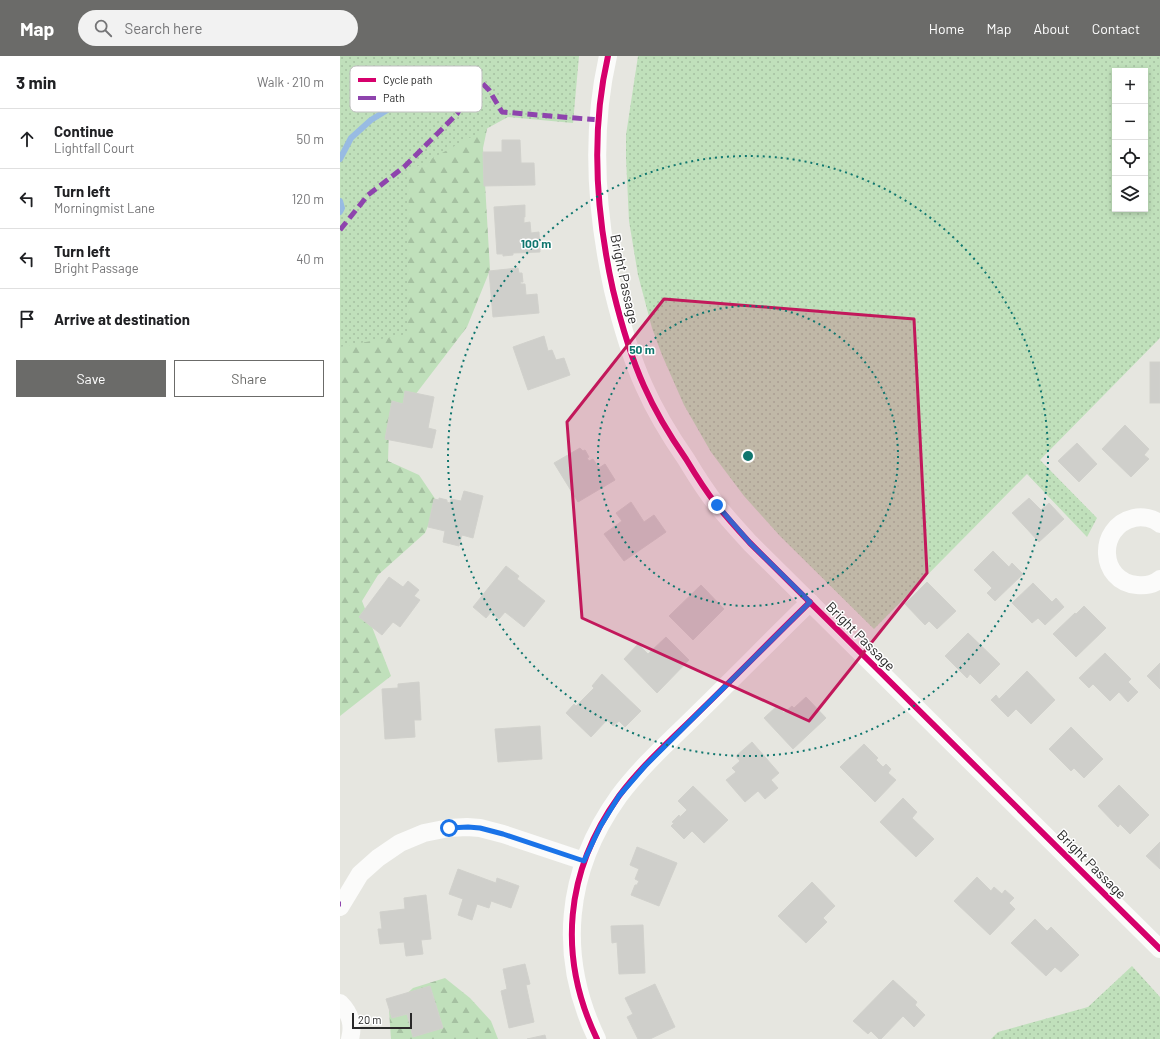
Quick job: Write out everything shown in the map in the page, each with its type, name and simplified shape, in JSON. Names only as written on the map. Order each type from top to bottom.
[{"type":"street","name":"Bright Passage","points":[[608,56],[596,146],[597,182],[601,225],[609,273],[619,315],[630,350],[644,386],[668,433],[717,505],[750,543],[1160,949]]},
{"type":"street","points":[[1160,524],[1147,518],[1135,518],[1125,521],[1114,530],[1107,543],[1107,557],[1112,571],[1121,580],[1131,585],[1145,586],[1155,583],[1160,579]]},
{"type":"street","points":[[597,1039],[581,998],[575,976],[572,951],[572,925],[575,895],[584,861],[600,827],[615,802],[645,766],[810,602]]},
{"type":"street","points":[[340,907],[360,874],[378,858],[400,843],[424,833],[449,828],[480,828],[503,834],[584,861]]},
{"type":"street","points":[[340,1003],[347,1010],[351,1019],[352,1032],[350,1039]]},
{"type":"highlighted area","points":[[664,299],[914,319],[927,573],[809,721],[582,618],[567,422]]},
{"type":"green space","points":[[340,56],[365,66],[350,66],[350,112],[482,112],[490,115],[483,148],[490,270],[467,327],[389,429],[388,461],[419,475],[438,503],[425,533],[378,575],[362,601],[391,676],[340,716]]},
{"type":"green space","points":[[340,56],[579,56],[573,123],[508,117],[409,171],[407,334],[340,347]]},
{"type":"green space","points":[[638,56],[1160,56],[1160,338],[1040,460],[1097,518],[1087,537],[1027,474],[874,629],[780,536],[744,496],[711,452],[684,405],[652,328],[638,275],[629,221],[626,135]]},
{"type":"green space","points":[[1132,966],[1160,997],[1160,1039],[991,1039],[998,1032],[1088,1007]]},
{"type":"green space","points":[[445,978],[470,998],[491,1021],[498,1039],[391,1039],[389,1010],[413,988]]},
{"type":"building","points":[[502,140],[520,140],[521,163],[534,163],[535,185],[484,186],[483,152],[502,152]]},
{"type":"building","points":[[525,205],[524,223],[530,222],[531,233],[539,232],[540,252],[513,253],[513,255],[503,256],[503,254],[497,254],[494,207]]},
{"type":"building","points":[[518,268],[519,273],[522,273],[523,282],[520,282],[521,284],[525,284],[526,295],[537,294],[539,313],[493,317],[489,271]]},
{"type":"building","points":[[544,336],[548,351],[552,350],[556,360],[564,358],[570,375],[528,390],[513,347]]},
{"type":"building","points":[[1150,362],[1160,362],[1160,403],[1150,403]]},
{"type":"building","points":[[405,391],[434,397],[428,428],[436,430],[432,448],[385,439],[392,401],[403,404]]},
{"type":"building","points":[[1125,425],[1149,449],[1144,455],[1149,459],[1131,477],[1102,449]]},
{"type":"building","points":[[1077,443],[1097,464],[1079,482],[1058,461]]},
{"type":"building","points":[[580,448],[583,451],[585,450],[589,457],[587,458],[589,461],[593,459],[599,468],[605,464],[615,480],[578,502],[554,463]]},
{"type":"building","points":[[464,491],[483,496],[473,538],[462,535],[459,546],[443,542],[445,531],[428,527],[434,499],[439,500],[439,498],[447,500],[447,502],[450,503],[451,499],[461,501]]},
{"type":"building","points":[[1029,498],[1041,510],[1049,503],[1064,519],[1039,542],[1012,513]]},
{"type":"building","points":[[631,502],[644,522],[654,515],[666,532],[624,561],[604,534],[622,521],[616,513]]},
{"type":"building","points":[[993,551],[1009,567],[1012,563],[1023,574],[995,601],[987,593],[992,588],[974,570]]},
{"type":"building","points":[[506,566],[519,576],[517,579],[545,601],[524,627],[505,612],[499,619],[491,612],[486,618],[473,607]]},
{"type":"building","points":[[389,577],[403,587],[408,581],[419,590],[414,596],[420,600],[400,627],[393,622],[382,635],[359,617]]},
{"type":"building","points":[[927,582],[956,611],[937,629],[929,621],[925,625],[905,604]]},
{"type":"building","points":[[1033,583],[1052,602],[1056,598],[1064,607],[1045,625],[1038,618],[1032,623],[1012,603]]},
{"type":"building","points":[[701,585],[724,609],[693,640],[669,616]]},
{"type":"building","points":[[1084,606],[1106,628],[1076,657],[1053,634]]},
{"type":"building","points":[[968,633],[1000,664],[980,684],[970,674],[967,678],[945,656]]},
{"type":"building","points":[[666,637],[689,660],[657,693],[624,659],[638,644],[648,654]]},
{"type":"building","points":[[1105,653],[1131,679],[1128,682],[1138,692],[1128,702],[1119,692],[1110,701],[1093,684],[1089,688],[1079,678]]},
{"type":"building","points":[[1160,663],[1160,689],[1147,676]]},
{"type":"building","points":[[1027,671],[1055,700],[1031,724],[1016,709],[1008,717],[991,700],[996,695],[999,699]]},
{"type":"building","points":[[602,674],[641,711],[625,727],[619,721],[613,726],[607,720],[591,737],[566,713],[574,704],[576,706],[594,688],[592,686]]},
{"type":"building","points":[[419,682],[421,720],[414,720],[415,737],[385,739],[382,689],[398,688],[398,684]]},
{"type":"building","points":[[806,697],[826,718],[793,749],[764,718],[777,706],[784,713],[792,706],[794,708]]},
{"type":"building","points":[[540,726],[542,759],[498,762],[495,729]]},
{"type":"building","points":[[1071,727],[1103,759],[1084,778],[1074,768],[1071,771],[1049,749]]},
{"type":"building","points":[[752,742],[779,773],[771,780],[778,788],[765,799],[758,791],[745,802],[726,780],[736,772],[732,768],[740,761],[736,756]]},
{"type":"building","points":[[864,744],[878,758],[876,760],[883,767],[886,764],[891,769],[888,773],[896,780],[875,802],[840,767]]},
{"type":"building","points":[[1119,785],[1149,815],[1130,834],[1120,824],[1118,827],[1098,806]]},
{"type":"building","points":[[693,786],[728,820],[704,843],[692,831],[684,839],[671,826],[674,823],[672,822],[679,815],[680,817],[687,810],[678,801]]},
{"type":"building","points":[[903,798],[917,812],[912,818],[934,839],[916,857],[880,822]]},
{"type":"building","points":[[1160,842],[1160,869],[1146,856]]},
{"type":"building","points":[[637,847],[677,863],[659,906],[631,895],[635,885],[637,885],[639,881],[635,879],[639,869],[630,865]]},
{"type":"building","points":[[458,869],[496,883],[497,878],[519,886],[511,908],[491,901],[489,908],[477,904],[472,920],[458,915],[463,899],[449,894]]},
{"type":"building","points":[[977,877],[991,891],[994,887],[1002,894],[1005,890],[1014,898],[1009,903],[1015,909],[990,935],[954,901]]},
{"type":"building","points":[[812,882],[835,906],[823,918],[827,922],[806,943],[778,916]]},
{"type":"building","points":[[426,895],[431,939],[421,940],[423,954],[406,956],[404,942],[380,944],[378,929],[382,929],[380,912],[405,909],[404,898]]},
{"type":"building","points":[[1035,919],[1047,931],[1051,927],[1079,955],[1061,972],[1055,967],[1046,976],[1011,943]]},
{"type":"building","points":[[643,925],[645,973],[619,974],[617,942],[612,943],[611,926]]},
{"type":"building","points":[[525,964],[530,984],[526,985],[534,1022],[509,1028],[501,991],[507,989],[503,969]]},
{"type":"building","points":[[893,980],[917,1002],[915,1005],[925,1015],[914,1027],[903,1016],[881,1039],[879,1039],[871,1031],[868,1034],[853,1021]]},
{"type":"building","points":[[655,984],[675,1027],[650,1039],[638,1039],[627,1017],[633,1014],[625,998]]},
{"type":"building","points":[[430,986],[443,1028],[413,1037],[407,1014],[392,1018],[386,999]]},
{"type":"building","points":[[545,1035],[546,1039],[527,1039]]},
{"type":"waterway","points":[[340,159],[351,138],[371,120],[384,112]]},
{"type":"waterway","points":[[340,201],[342,208],[340,212]]},
{"type":"marked path","points":[[482,83],[489,90],[502,112],[599,120]]},
{"type":"marked path","points":[[340,230],[368,195],[404,167],[458,112]]},
{"type":"cycle path","points":[[608,56],[602,85],[597,144],[599,203],[607,261],[619,315],[634,363],[648,395],[669,432],[712,499],[750,543],[1160,949]]},
{"type":"cycle path","points":[[597,1039],[584,1008],[576,977],[572,945],[573,914],[578,884],[587,854],[601,825],[619,796],[648,763],[810,602]]},
{"type":"route","points":[[449,828],[480,828],[503,834],[584,861],[600,827],[619,796],[645,766],[810,602],[750,543],[717,505]]}]
